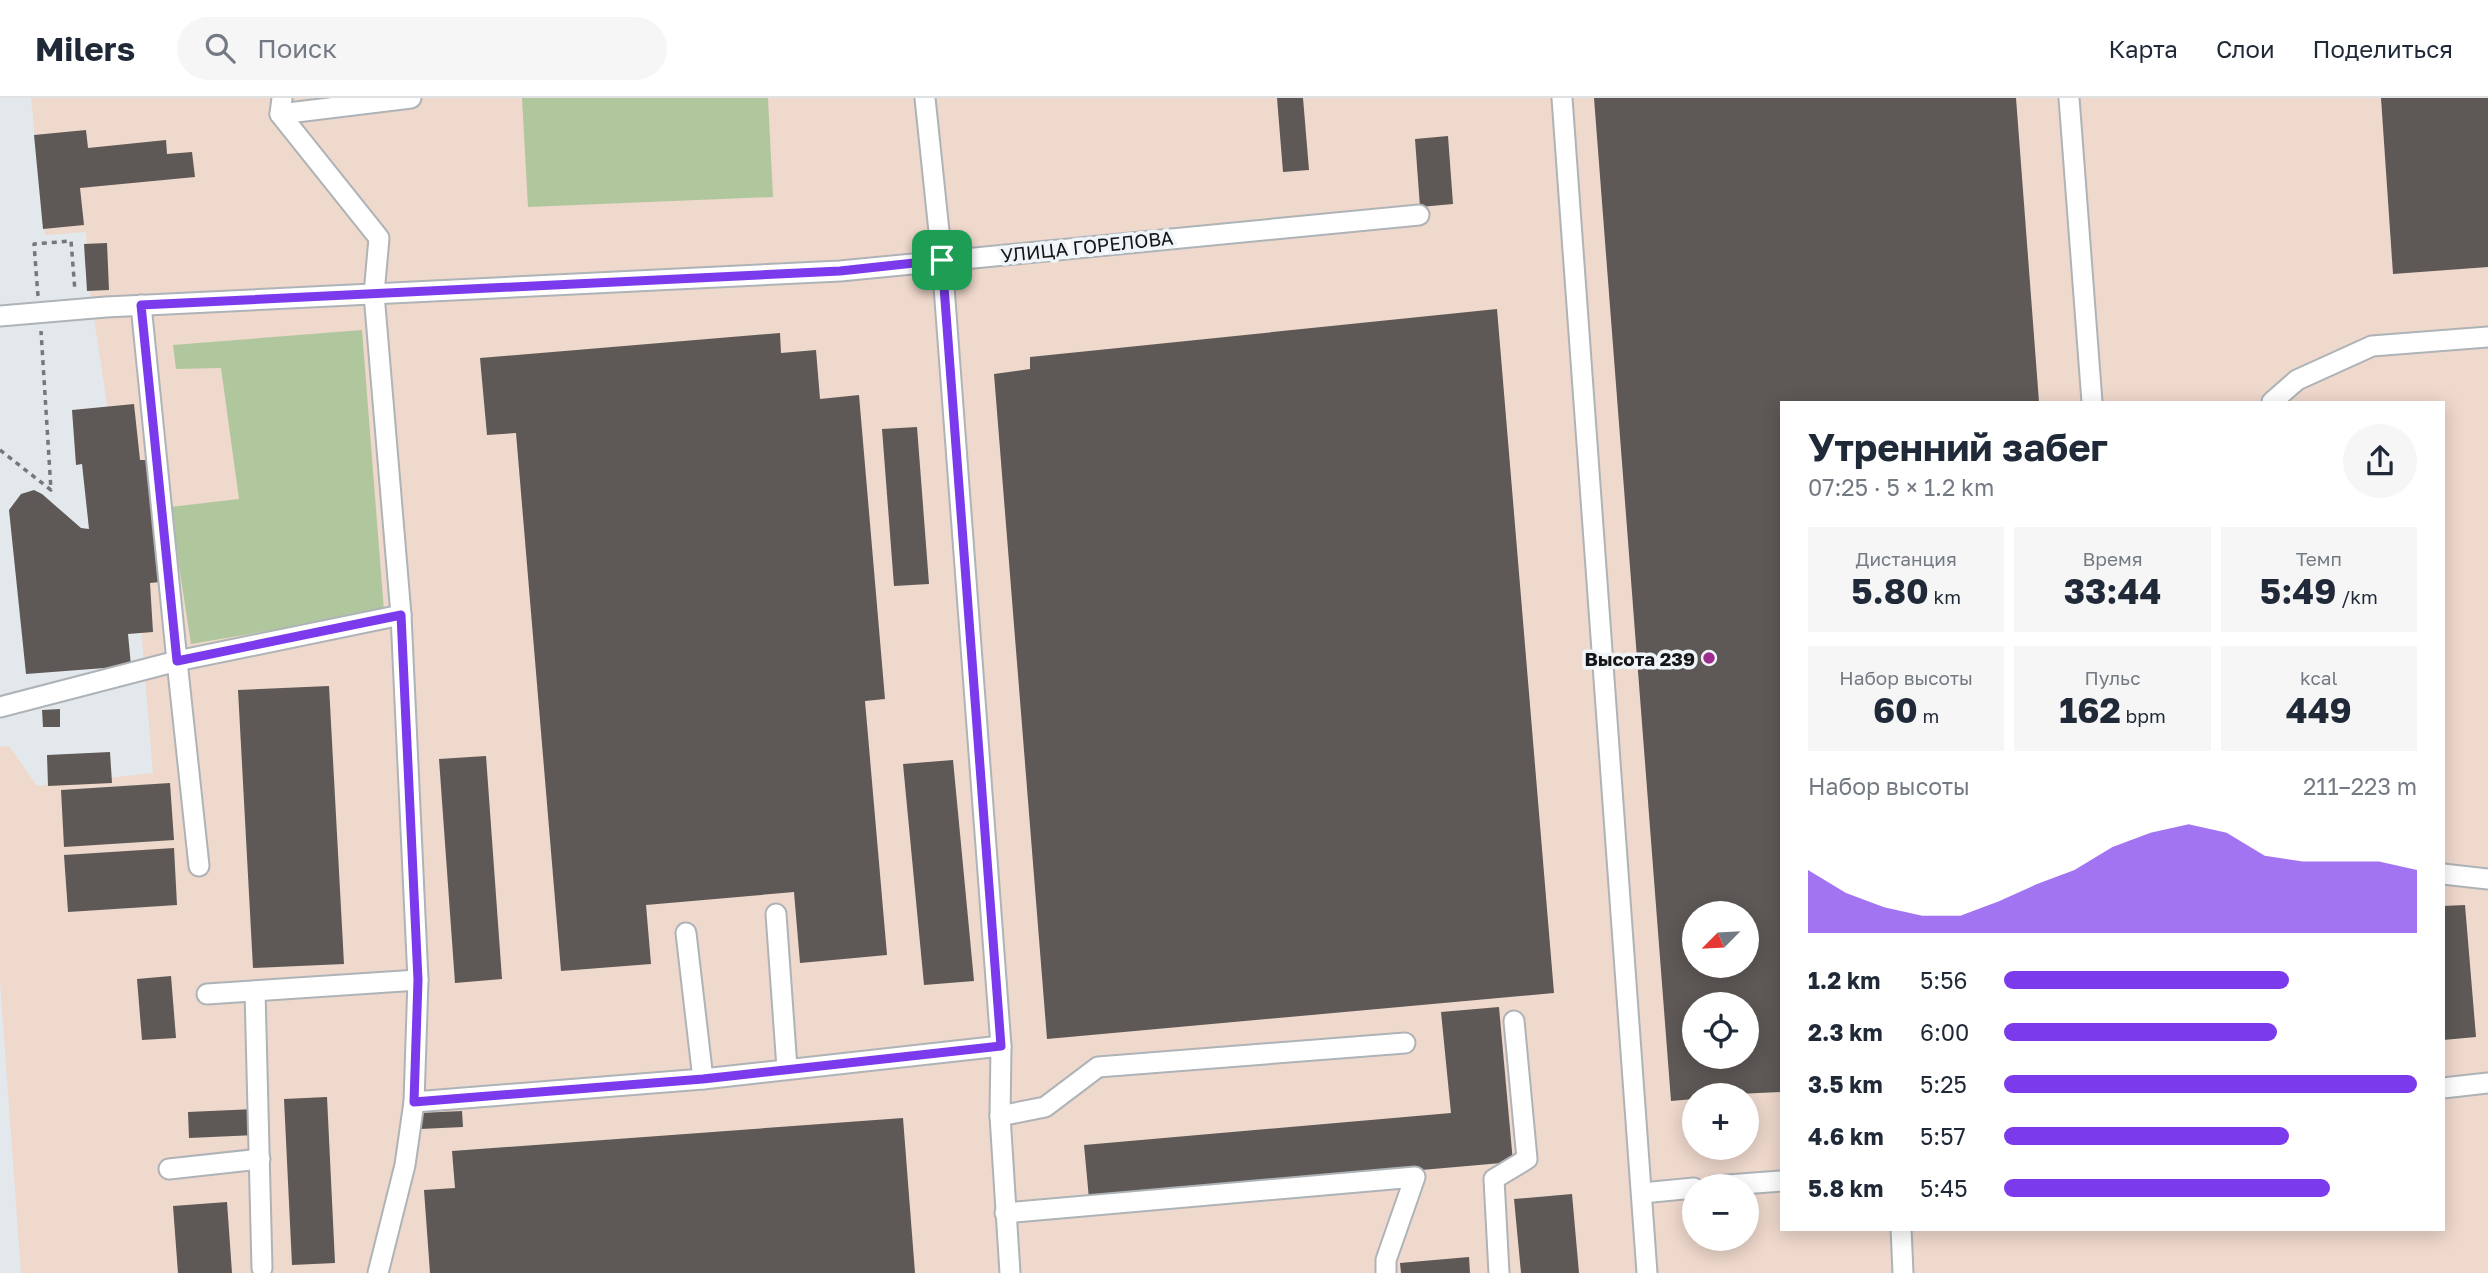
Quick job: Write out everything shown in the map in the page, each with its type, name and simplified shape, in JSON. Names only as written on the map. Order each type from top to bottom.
[{"type":"street","points":[[281,106],[411,98]]},
{"type":"street","points":[[925,98],[942,260],[1001,1046],[1000,1116],[1010,1273]]},
{"type":"street","points":[[1562,98],[1647,1273]]},
{"type":"street","points":[[2069,98],[2092,401]]},
{"type":"street","points":[[281,106],[379,238],[374,294],[401,615],[418,980],[414,1102],[405,1165],[378,1273]]},
{"type":"street","name":"УЛИЦА ГОРЕЛОВА","points":[[0,316],[141,305],[840,271],[1419,215]]},
{"type":"street","points":[[141,305],[199,866]]},
{"type":"street","points":[[2273,401],[2297,380],[2372,346],[2488,337]]},
{"type":"street","points":[[0,707],[177,661],[401,615]]},
{"type":"street","points":[[2445,874],[2488,879]]},
{"type":"street","points":[[776,914],[787,1068]]},
{"type":"street","points":[[686,933],[703,1079]]},
{"type":"street","points":[[207,994],[418,980]]},
{"type":"street","points":[[255,991],[262,1268]]},
{"type":"street","points":[[1499,1273],[1494,1179],[1527,1159],[1514,1021]]},
{"type":"street","points":[[1000,1116],[1045,1107],[1098,1067],[1405,1044]]},
{"type":"street","points":[[414,1102],[703,1079],[1001,1046]]},
{"type":"street","points":[[2445,1088],[2488,1083]]},
{"type":"street","points":[[169,1169],[260,1159]]},
{"type":"street","points":[[1005,1213],[1415,1177],[1386,1260],[1387,1273]]},
{"type":"street","points":[[1759,1183],[1780,1181]]},
{"type":"street","points":[[1642,1193],[1682,1189]]},
{"type":"street","points":[[1901,1231],[1903,1273]]},
{"type":"path","points":[[0,450],[51,490],[34,244],[71,241],[75,294]]},
{"type":"shaded area","points":[[31,98],[2488,98],[2488,1273],[21,1273],[0,982],[0,747],[9,746],[37,786],[153,773],[141,627],[90,292],[86,232],[45,235]]},
{"type":"green space","points":[[522,98],[768,98],[773,197],[528,207]]},
{"type":"green space","points":[[362,330],[384,611],[191,644],[170,507],[239,499],[221,368],[176,369],[173,345]]},
{"type":"building","points":[[1277,98],[1303,98],[1309,170],[1283,172]]},
{"type":"building","name":"Высота 239","points":[[1594,98],[2016,98],[2039,401],[1780,401],[1780,1092],[1759,1093],[1759,1083],[1682,1083],[1682,1100],[1671,1101]]},
{"type":"building","points":[[2381,98],[2488,98],[2488,267],[2393,274]]},
{"type":"building","points":[[86,130],[88,148],[166,140],[167,154],[192,152],[195,177],[80,188],[84,225],[43,229],[34,135]]},
{"type":"building","points":[[1448,136],[1453,204],[1420,207],[1415,139]]},
{"type":"building","points":[[107,243],[109,290],[87,291],[84,244]]},
{"type":"building","points":[[1497,309],[1554,993],[1047,1039],[994,374],[1030,369],[1030,357]]},
{"type":"building","points":[[780,333],[781,353],[816,350],[820,399],[859,395],[885,699],[865,701],[887,955],[800,963],[794,892],[646,905],[651,964],[561,971],[516,433],[487,435],[480,358]]},
{"type":"building","points":[[134,404],[140,460],[151,460],[160,582],[150,583],[153,632],[128,634],[131,666],[26,674],[9,510],[21,494],[34,490],[81,528],[89,529],[82,464],[76,465],[72,410]]},
{"type":"building","points":[[917,427],[929,584],[894,586],[882,429]]},
{"type":"building","points":[[329,686],[344,964],[253,968],[238,690]]},
{"type":"building","points":[[60,709],[60,727],[43,727],[42,710]]},
{"type":"building","points":[[110,752],[112,783],[48,786],[47,755]]},
{"type":"building","points":[[486,756],[502,979],[455,983],[439,759]]},
{"type":"building","points":[[953,760],[974,981],[924,985],[903,764]]},
{"type":"building","points":[[170,783],[174,840],[64,847],[61,790]]},
{"type":"building","points":[[174,848],[177,905],[68,912],[64,855]]},
{"type":"building","points":[[2465,905],[2476,1037],[2445,1040],[2445,906]]},
{"type":"building","points":[[171,976],[176,1038],[142,1040],[137,979]]},
{"type":"building","points":[[1499,1007],[1513,1162],[1089,1199],[1084,1145],[1451,1113],[1441,1012]]},
{"type":"building","points":[[327,1097],[335,1263],[292,1265],[284,1099]]},
{"type":"building","points":[[255,1109],[256,1135],[189,1138],[188,1112]]},
{"type":"building","points":[[462,1111],[463,1127],[420,1129],[419,1113]]},
{"type":"building","points":[[903,1118],[915,1273],[430,1273],[424,1190],[455,1188],[452,1151]]},
{"type":"building","points":[[1572,1194],[1579,1273],[1521,1273],[1514,1199]]},
{"type":"building","points":[[227,1202],[232,1273],[178,1273],[173,1206]]},
{"type":"building","points":[[1469,1257],[1470,1273],[1401,1273],[1400,1263]]},
{"type":"place","name":"Высота 239","points":[[1709,658]]},
{"type":"route","points":[[942,260],[1001,1046],[703,1079],[414,1102],[418,980],[401,615],[177,661],[141,305],[840,271],[942,260]]}]
